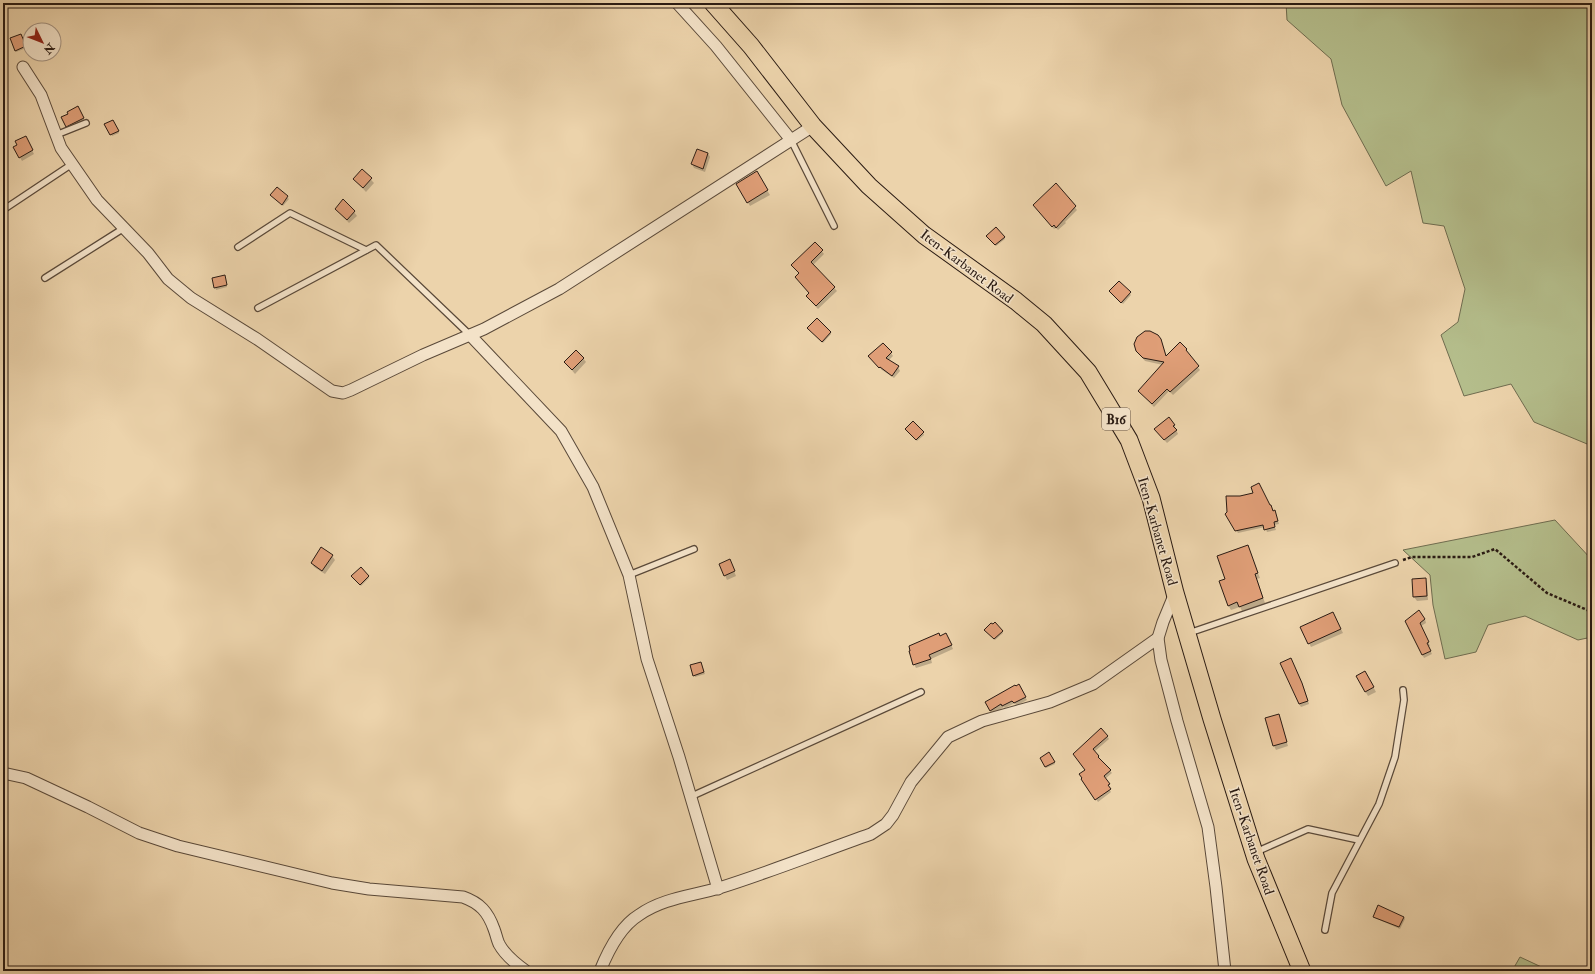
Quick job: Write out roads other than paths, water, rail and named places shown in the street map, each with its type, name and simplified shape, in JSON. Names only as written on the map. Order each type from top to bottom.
[{"type":"main road","name":"Iten-Karbanet Road","points":[[713,3],[751,46],[814,126],[869,186],[924,235],[1044,324],[1088,372],[1129,440],[1151,498],[1175,593],[1254,853],[1302,971]]},
{"type":"street","points":[[677,3],[716,46],[791,140]]},
{"type":"street","points":[[23,67],[41,95],[61,148],[97,200],[148,253],[168,279],[191,298],[257,340],[332,391],[343,393],[423,355],[484,329],[558,289],[814,126]]},
{"type":"street","points":[[470,335],[562,431],[593,487],[629,575],[646,659],[718,888]]},
{"type":"street","points":[[1175,593],[1158,638],[1161,660],[1175,713],[1208,827],[1216,887],[1224,971]]},
{"type":"street","points":[[600,971],[604,960],[618,936],[638,915],[658,905],[683,896],[718,888],[871,834],[886,824],[893,815],[911,782],[948,738],[982,721],[1050,702],[1093,684],[1158,638]]},
{"type":"street","points":[[3,773],[26,778],[139,833],[178,846],[332,883],[369,889],[463,897],[473,900],[480,905],[487,914],[493,926],[499,945],[516,964],[526,971]]},
{"type":"lane","points":[[56,135],[86,123]]},
{"type":"lane","points":[[791,140],[834,226]]},
{"type":"lane","points":[[3,210],[72,164]]},
{"type":"lane","points":[[238,247],[290,213],[366,250]]},
{"type":"lane","points":[[45,278],[124,228]]},
{"type":"lane","points":[[258,308],[376,245],[470,335]]},
{"type":"lane","points":[[629,575],[694,549]]},
{"type":"lane","points":[[1187,633],[1395,563]]},
{"type":"lane","points":[[1325,930],[1332,893],[1379,804],[1395,757],[1404,700],[1403,690]]},
{"type":"lane","points":[[690,797],[921,692]]},
{"type":"lane","points":[[1254,853],[1308,829],[1359,840]]}]
